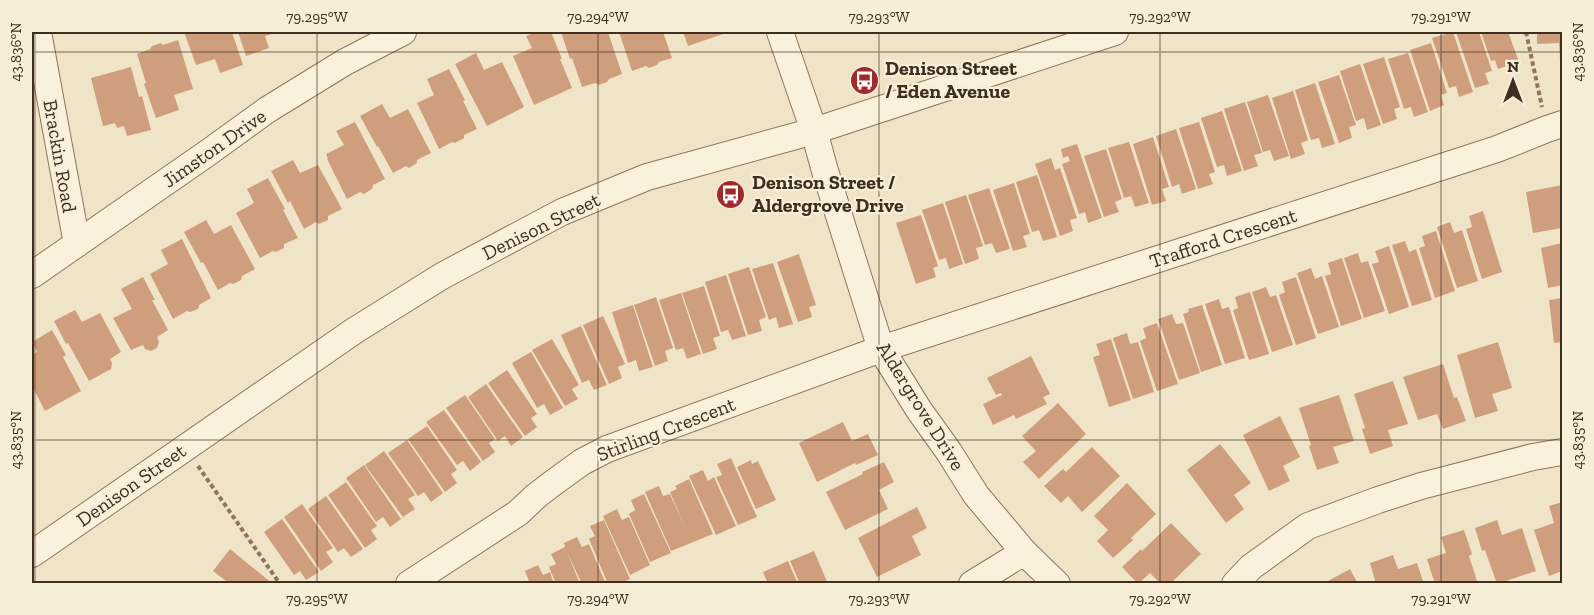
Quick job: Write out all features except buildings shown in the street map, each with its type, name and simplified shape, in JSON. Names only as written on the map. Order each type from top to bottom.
[{"type":"street","name":"Brackin Road","points":[[38,32],[77,244]]},
{"type":"street","name":"Jimston Drive","points":[[32,275],[267,110],[345,62],[403,32]]},
{"type":"street","name":"Aldergrove Drive","points":[[780,32],[882,349],[919,410],[976,495],[1024,552],[1057,584]]},
{"type":"street","name":"Denison Street","points":[[32,554],[354,332],[442,276],[562,212],[647,177],[814,132],[853,117],[1115,32]]},
{"type":"street","name":"Trafford Crescent","points":[[882,349],[1497,149],[1555,127]]},
{"type":"street","name":"Stirling Crescent","points":[[409,584],[518,513],[536,496],[572,469],[607,449],[882,349]]},
{"type":"street","points":[[1235,584],[1251,567],[1308,526],[1421,486],[1533,457],[1563,452]]},
{"type":"street","points":[[972,584],[1024,552]]},
{"type":"path","points":[[1526,32],[1555,127]]},
{"type":"path","points":[[215,489],[280,584]]},
{"type":"place","name":"Denison Street / Eden Avenue","points":[[864,80]]},
{"type":"place","name":"Denison Street / Aldergrove Drive","points":[[731,194]]}]
